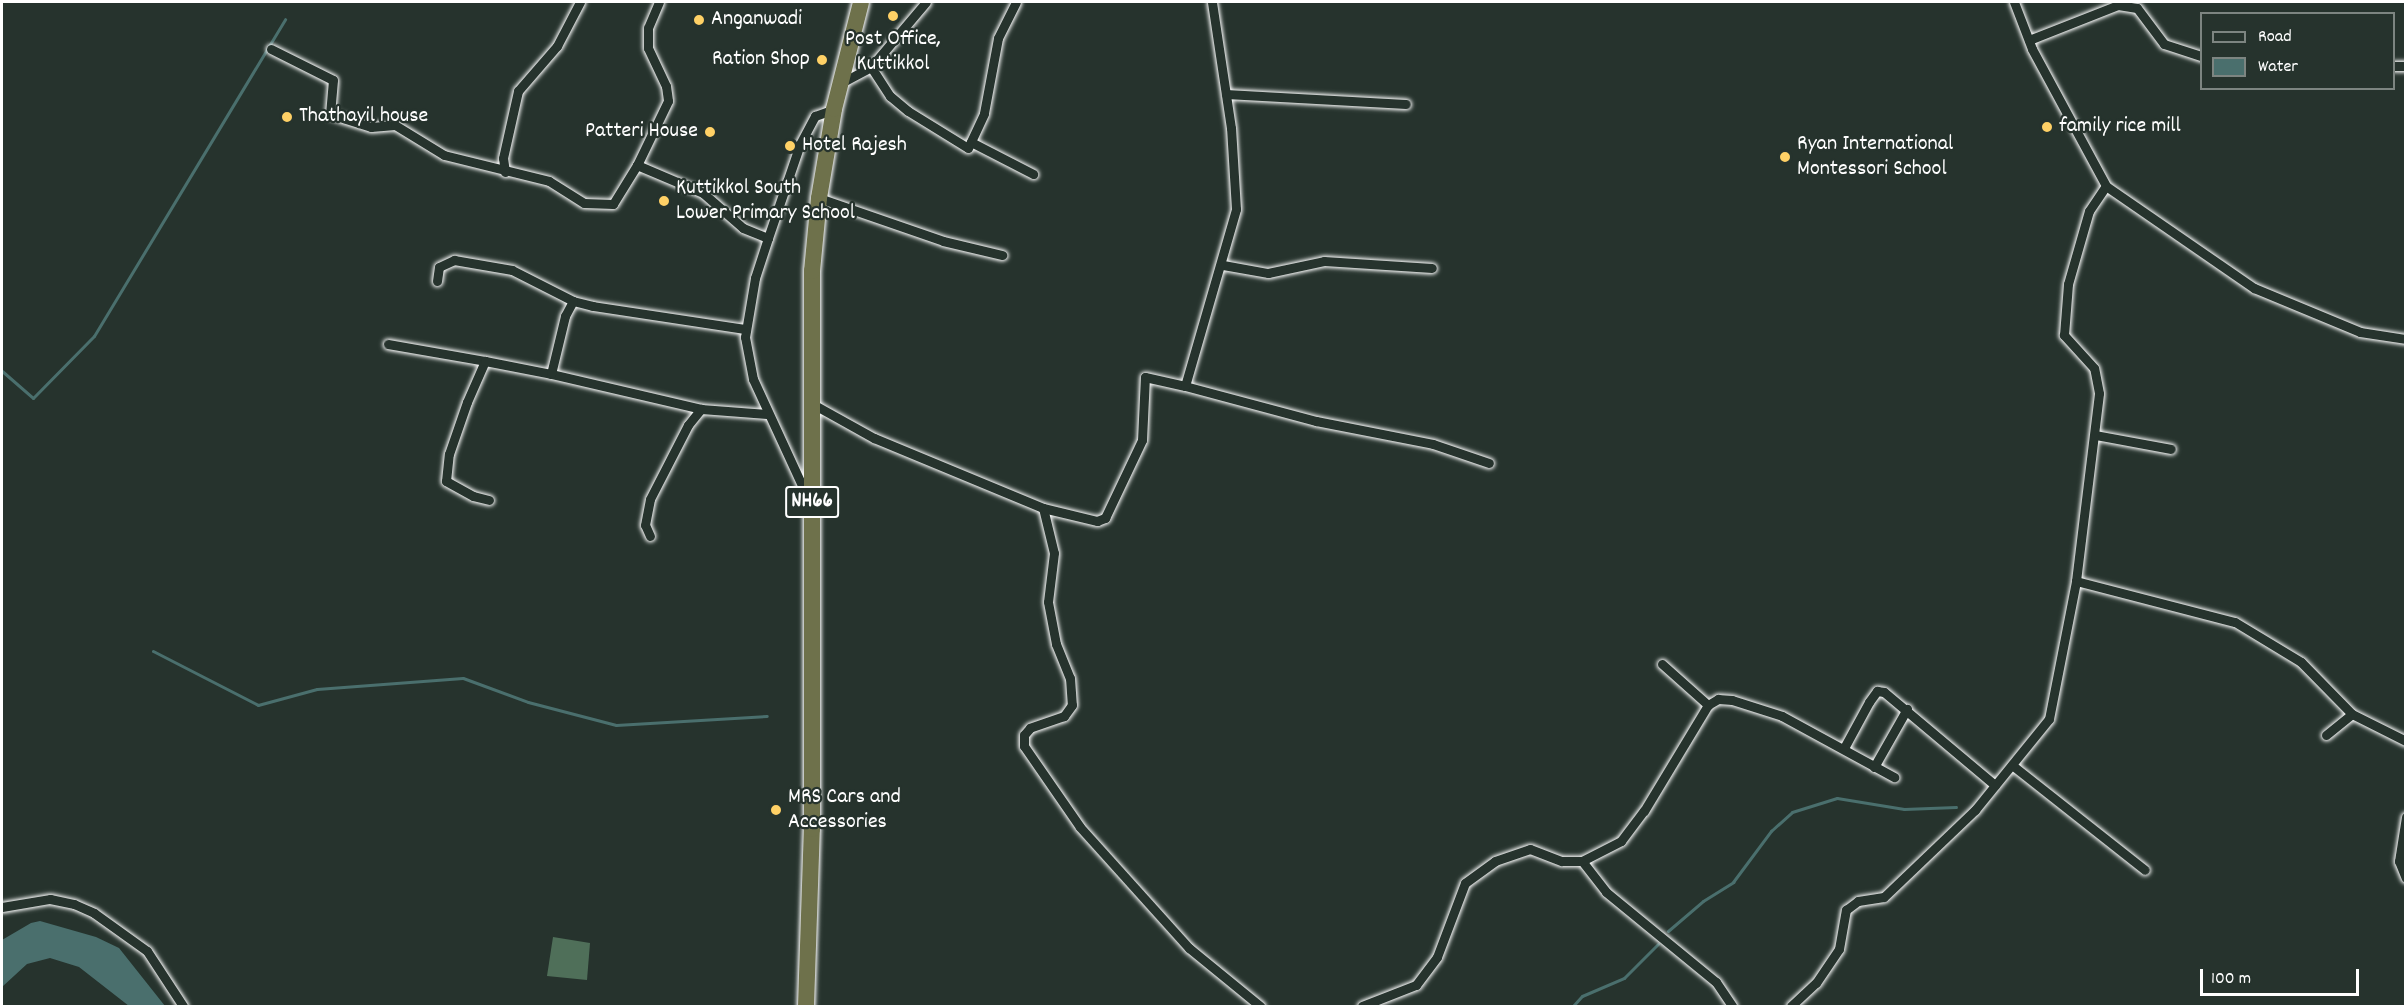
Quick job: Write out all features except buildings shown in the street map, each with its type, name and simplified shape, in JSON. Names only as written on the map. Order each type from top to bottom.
[{"type":"highway","name":"NH66","points":[[806,1006],[812,829],[812,271],[819,198],[834,109],[861,2]]},
{"type":"street","points":[[505,172],[503,158],[518,91],[557,46],[580,2]]},
{"type":"street","points":[[271,49],[333,80],[330,114],[371,127],[395,125],[444,155],[505,172],[549,181],[584,203],[599,206],[612,204],[637,165],[668,101],[666,86],[648,48],[648,28],[659,2]]},
{"type":"street","points":[[840,83],[870,67],[926,2]]},
{"type":"street","points":[[870,67],[890,96],[908,111],[956,143],[968,148],[984,113],[998,38],[1016,2]]},
{"type":"street","points":[[1185,386],[1223,265],[1236,209],[1226,94],[1212,2]]},
{"type":"street","points":[[2014,2],[2029,40],[2106,186],[2254,288],[2360,332],[2406,339]]},
{"type":"street","points":[[2029,40],[2118,5],[2137,8],[2164,44],[2200,55]]},
{"type":"street","points":[[1226,94],[1406,104]]},
{"type":"street","points":[[812,506],[753,380],[746,329],[755,278],[800,144],[815,116],[834,109]]},
{"type":"street","points":[[971,142],[1033,174]]},
{"type":"street","points":[[637,165],[703,193],[743,228],[768,238]]},
{"type":"street","points":[[1791,1006],[1816,983],[1839,949],[1846,910],[1857,901],[1884,897],[1975,810],[2049,719],[2076,581],[2099,393],[2094,368],[2064,335],[2068,284],[2089,211],[2106,186]]},
{"type":"street","points":[[819,198],[943,241],[1002,255]]},
{"type":"street","points":[[437,281],[439,267],[454,260],[512,270],[573,301],[650,316],[746,329]]},
{"type":"street","points":[[1223,265],[1268,273],[1324,261],[1432,268]]},
{"type":"street","points":[[551,374],[565,316],[573,301]]},
{"type":"street","points":[[388,344],[551,374],[701,408],[767,414]]},
{"type":"street","points":[[485,362],[449,454],[446,481],[472,496],[489,500]]},
{"type":"street","points":[[811,403],[874,438],[1042,508],[1102,521],[1142,440],[1145,377],[1316,421],[1433,444],[1489,463]]},
{"type":"street","points":[[650,536],[645,525],[650,499],[688,425],[701,408]]},
{"type":"street","points":[[2095,435],[2171,449]]},
{"type":"street","points":[[1042,508],[1054,553],[1048,602],[1056,644],[1070,678],[1072,705],[1064,716],[1030,728],[1024,735],[1024,746],[1080,827],[1189,948],[1260,1006]]},
{"type":"street","points":[[2076,581],[2235,622],[2301,662],[2352,714],[2406,741]]},
{"type":"street","points":[[1662,664],[1708,705]]},
{"type":"street","points":[[1844,748],[1878,691],[1892,696],[1945,745],[1995,785]]},
{"type":"street","points":[[1362,1006],[1416,985],[1437,957],[1465,883],[1495,861],[1530,849],[1562,861],[1582,861],[1621,841],[1644,811],[1708,705],[1718,699],[1756,707],[1844,748],[1894,777]]},
{"type":"street","points":[[1874,767],[1907,709]]},
{"type":"street","points":[[2326,735],[2352,714]]},
{"type":"street","points":[[2012,765],[2145,870]]},
{"type":"street","points":[[2406,817],[2399,861],[2406,878]]},
{"type":"street","points":[[1582,861],[1606,892],[1716,982],[1732,1006]]},
{"type":"street","points":[[2,906],[50,900],[74,903],[94,913],[147,951],[183,1006]]},
{"type":"green space","points":[[553,937],[590,943],[587,980],[547,976]]},
{"type":"water","points":[[40,921],[96,937],[119,948],[165,1006],[129,1006],[79,967],[50,958],[27,964],[2,987],[2,940],[31,923]]},
{"type":"waterway","points":[[2,371],[33,398],[94,336],[285,19]]},
{"type":"waterway","points":[[153,651],[258,705],[317,689],[463,678],[528,702],[616,725],[767,716]]},
{"type":"waterway","points":[[1668,931],[1703,901],[1733,882],[1771,831],[1792,812],[1837,798],[1904,809],[1956,807]]},
{"type":"waterway","points":[[1573,1006],[1582,996],[1624,978],[1658,944]]},
{"type":"place","name":"Post Office, Kuttikkol","points":[[893,16]]},
{"type":"place","name":"Anganwadi","points":[[699,20]]},
{"type":"place","name":"Ration Shop","points":[[822,60]]},
{"type":"place","name":"Thathayil house","points":[[287,117]]},
{"type":"place","name":"family rice mill","points":[[2047,127]]},
{"type":"place","name":"Patteri House","points":[[710,132]]},
{"type":"place","name":"Hotel Rajesh","points":[[790,146]]},
{"type":"place","name":"Ryan International Montessori School","points":[[1785,157]]},
{"type":"place","name":"Kuttikkol South Lower Primary School","points":[[664,201]]},
{"type":"place","name":"MRS Cars and Accessories","points":[[776,810]]}]
